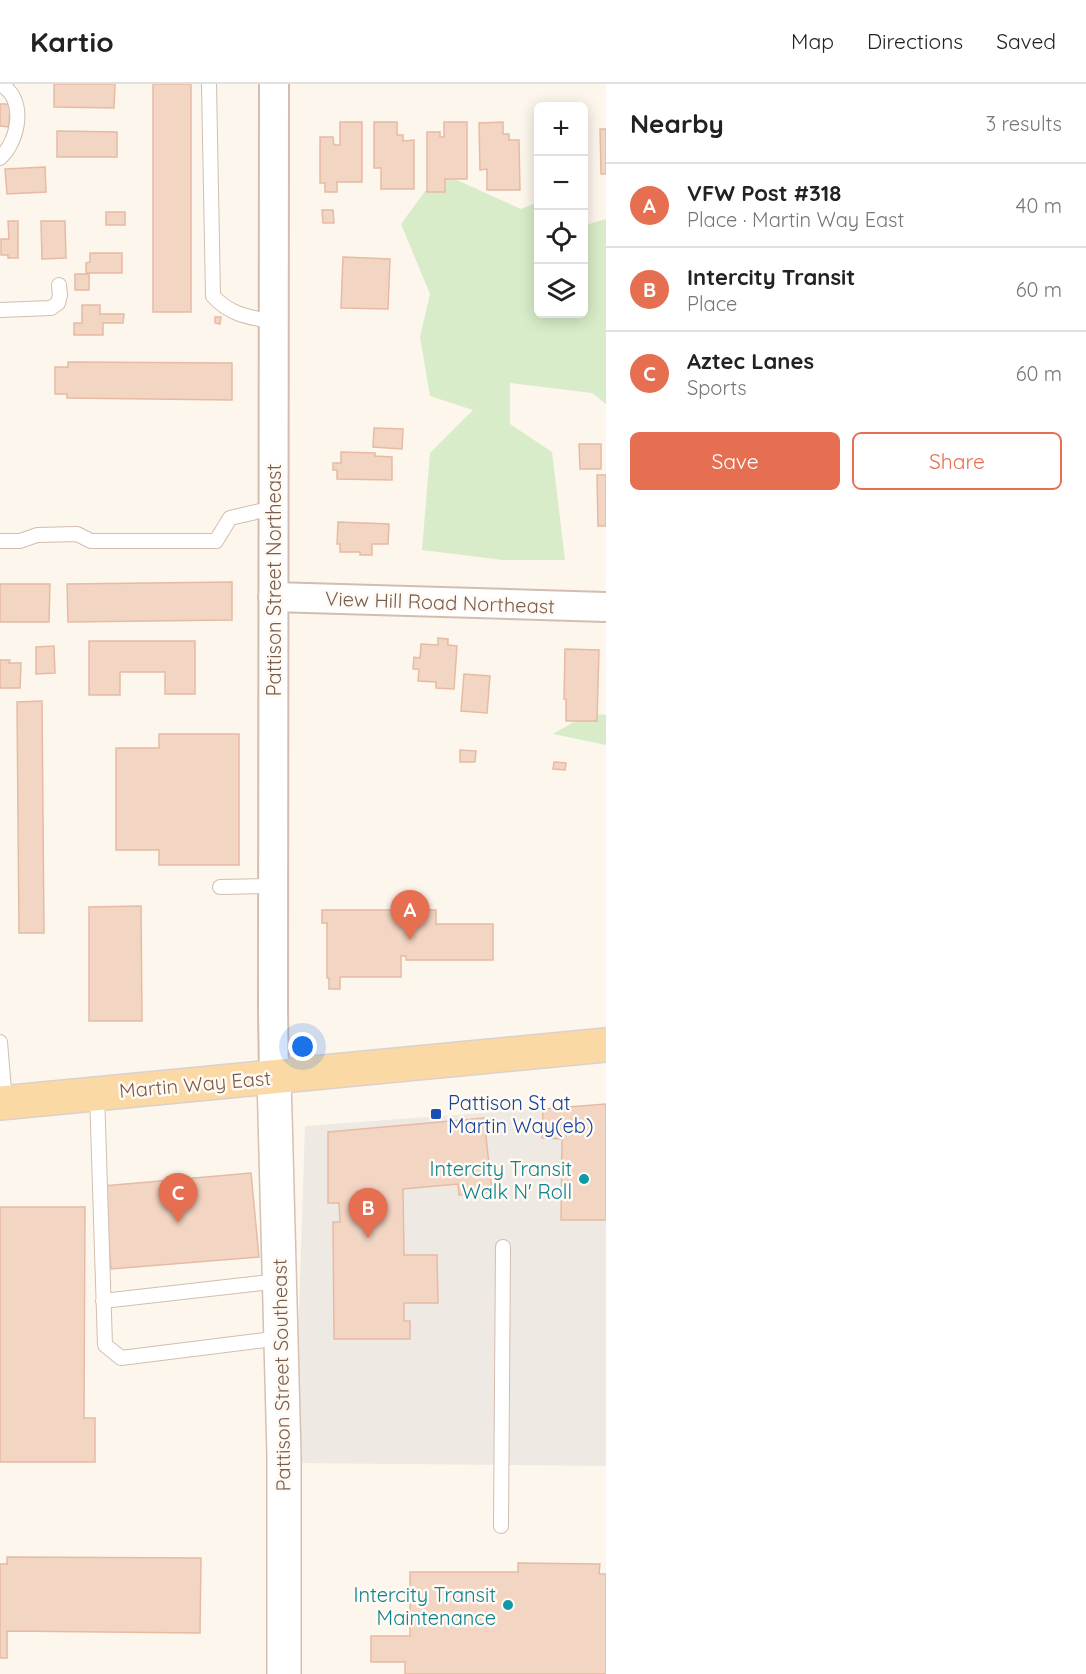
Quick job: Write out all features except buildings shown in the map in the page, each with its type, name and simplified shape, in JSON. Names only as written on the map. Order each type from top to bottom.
[{"type":"main road","name":"Martin Way East","points":[[2,1102],[606,1045]]},
{"type":"street","name":"Pattison Street Northeast","points":[[274,84],[274,1077]]},
{"type":"street","name":"View Hill Road Northeast","points":[[273,597],[606,607]]},
{"type":"street","name":"Pattison Street Southeast","points":[[274,1077],[284,1455],[284,1674]]},
{"type":"lane","points":[[0,84],[13,93],[17,113],[16,134],[9,149],[0,158]]},
{"type":"lane","points":[[208,84],[213,296],[222,305],[241,315],[274,322]]},
{"type":"lane","points":[[0,310],[51,308],[58,303],[59,285]]},
{"type":"lane","points":[[0,541],[20,541],[37,535],[77,534],[91,541],[216,541],[230,518],[273,508]]},
{"type":"lane","points":[[220,888],[273,886]]},
{"type":"lane","points":[[0,1042],[2,1102]]},
{"type":"lane","points":[[97,1093],[105,1345],[121,1358],[281,1338]]},
{"type":"lane","points":[[501,1526],[504,1247]]},
{"type":"lane","points":[[103,1301],[279,1281]]},
{"type":"shaded area","points":[[606,1104],[606,1466],[294,1463],[305,1126]]},
{"type":"green space","points":[[439,172],[521,209],[534,204],[534,318],[588,318],[588,224],[606,219],[606,404],[592,393],[510,383],[510,424],[552,452],[565,560],[503,560],[422,550],[430,453],[473,410],[430,396],[420,337],[430,294],[401,224]]},
{"type":"green space","points":[[589,713],[606,715],[606,745],[553,734]]},
{"type":"place","name":"VFW Post #318","points":[[410,940]]},
{"type":"place","name":"Pattison St at Martin Way(eb)","points":[[436,1114]]},
{"type":"place","name":"Intercity Transit Walk N' Roll","points":[[584,1179]]},
{"type":"place","name":"Aztec Lanes","points":[[178,1223]]},
{"type":"place","name":"Intercity Transit","points":[[368,1238]]},
{"type":"place","name":"Intercity Transit Maintenance","points":[[508,1605]]}]
